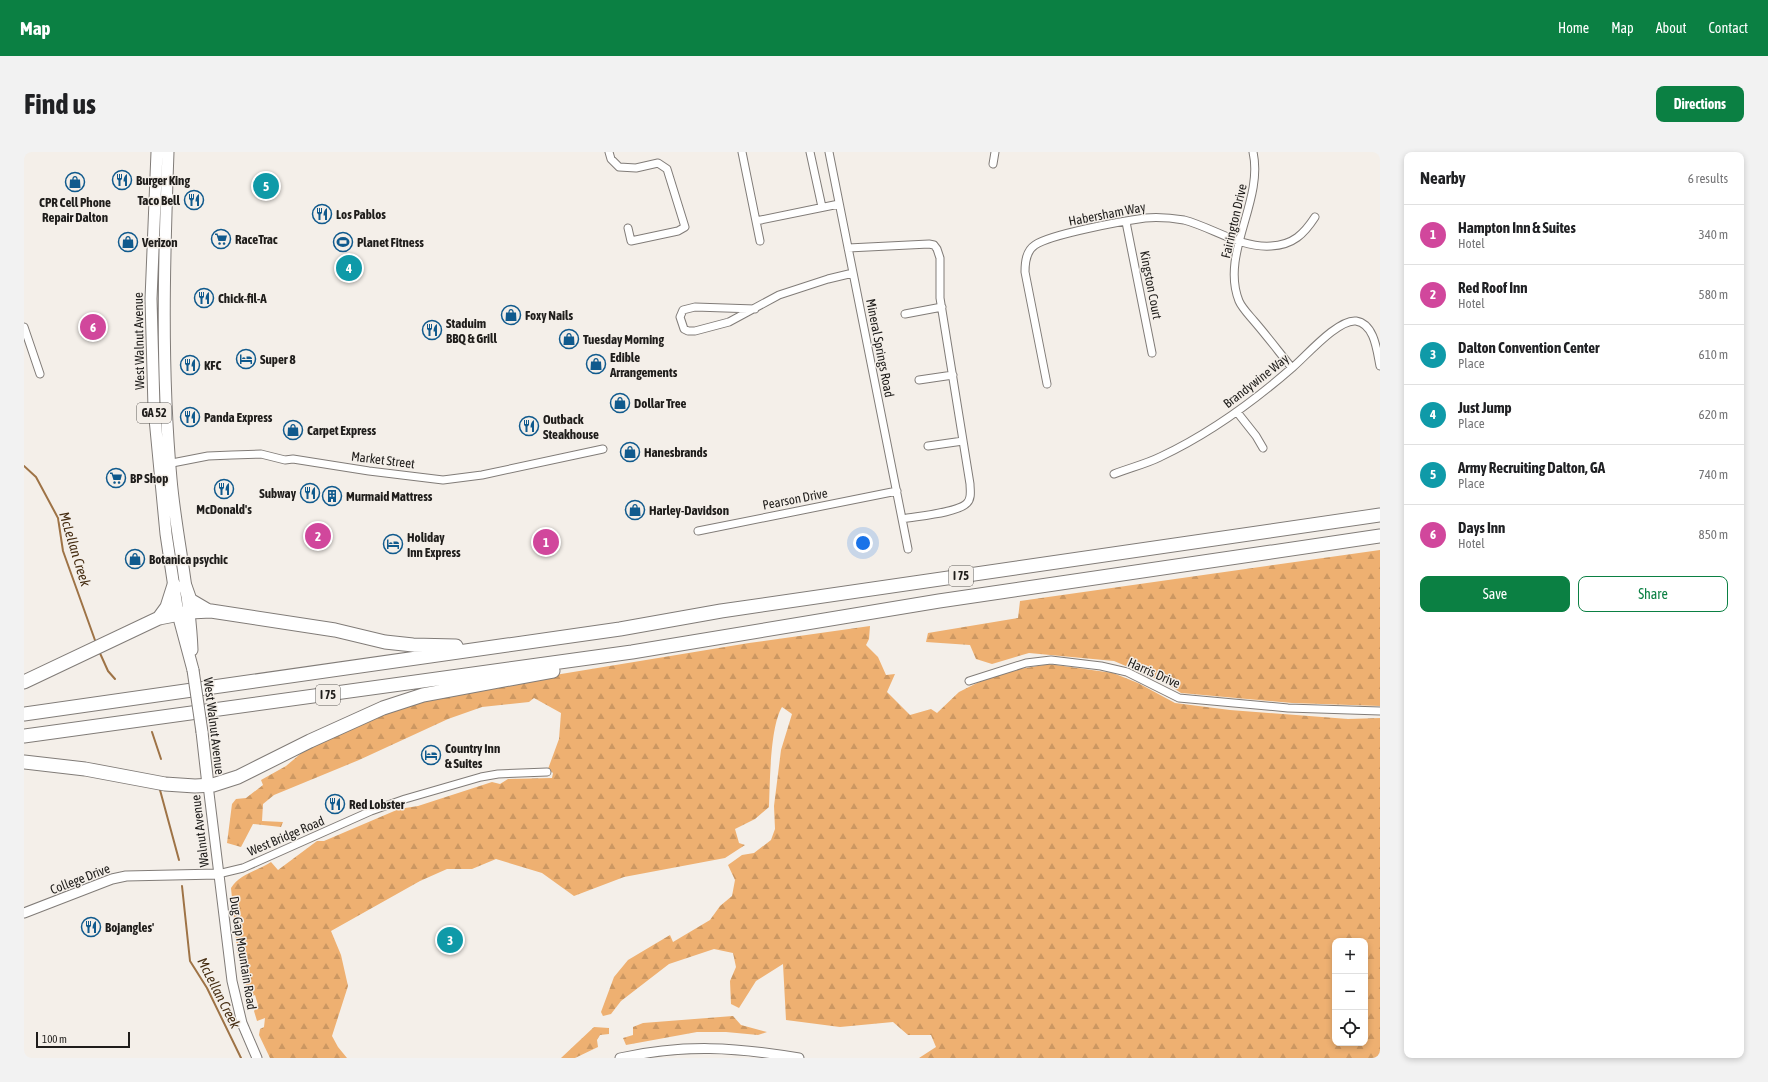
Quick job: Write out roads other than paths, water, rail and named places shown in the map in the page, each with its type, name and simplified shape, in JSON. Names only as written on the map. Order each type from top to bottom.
[{"type":"highway","name":"I 75","points":[[24,714],[486,649],[620,629],[721,611],[1380,515]]},
{"type":"highway","name":"I 75","points":[[24,736],[632,652],[932,602],[1380,536]]},
{"type":"highway","points":[[159,618],[180,586],[194,604],[211,611]]},
{"type":"highway","points":[[24,682],[159,618],[184,613],[211,611],[335,630],[385,642],[439,646],[464,646],[486,649]]},
{"type":"highway","points":[[24,762],[85,769],[165,784],[208,785],[221,783],[238,777],[362,716],[396,703],[423,695],[557,670],[632,652]]},
{"type":"main road","name":"West Walnut Avenue","points":[[157,152],[152,280],[152,368],[165,527],[180,586]]},
{"type":"main road","name":"West Walnut Avenue","points":[[168,152],[164,278],[165,394],[180,586],[202,732],[208,785]]},
{"type":"street","points":[[609,152],[611,158],[619,167],[636,168],[658,163],[667,169],[685,227],[678,231],[631,241],[628,228]]},
{"type":"street","points":[[742,152],[760,241]]},
{"type":"street","points":[[810,152],[822,207]]},
{"type":"street","name":"Mineral Springs Road","points":[[829,152],[908,549]]},
{"type":"street","points":[[993,164],[995,152]]},
{"type":"street","name":"Fairington Drive","points":[[1254,154],[1255,181],[1240,241],[1235,271],[1235,290],[1240,303],[1292,368]]},
{"type":"street","points":[[756,221],[839,204]]},
{"type":"street","name":"Habersham Way","points":[[1047,384],[1026,272],[1025,260],[1029,250],[1035,245],[1049,238],[1126,222],[1157,218],[1184,220],[1240,241],[1259,246],[1274,246],[1291,241],[1301,236],[1315,217]]},
{"type":"street","name":"Kingston Court","points":[[1126,222],[1152,353]]},
{"type":"street","points":[[848,248],[920,244],[934,246],[940,258],[942,308],[970,484],[970,497],[967,504],[954,510],[902,519]]},
{"type":"street","points":[[755,309],[688,308],[683,310],[680,317],[684,329],[695,332],[729,322],[755,309],[779,294],[853,273]]},
{"type":"street","points":[[152,280],[164,278]]},
{"type":"street","points":[[905,314],[942,308]]},
{"type":"street","name":"Brandywine Way","points":[[1114,474],[1159,458],[1237,412],[1292,368],[1332,330],[1349,322],[1356,321],[1369,329],[1373,337],[1380,366]]},
{"type":"street","points":[[24,327],[40,374]]},
{"type":"street","points":[[919,380],[953,375]]},
{"type":"street","points":[[1237,412],[1256,436],[1263,448]]},
{"type":"street","points":[[928,446],[963,441]]},
{"type":"street","name":"Market Street","points":[[159,465],[208,456],[261,454],[285,460],[293,459],[369,471],[443,480],[486,474],[603,449]]},
{"type":"street","name":"Pearson Drive","points":[[698,531],[896,491]]},
{"type":"street","name":"Harris Drive","points":[[969,681],[1026,663],[1051,660],[1101,666],[1127,672],[1179,698],[1288,708],[1365,712],[1380,711]]},
{"type":"street","name":"West Bridge Road","points":[[218,874],[243,868],[371,812],[405,799],[481,777],[498,774],[547,772]]},
{"type":"street","name":"Walnut Avenue","points":[[208,785],[218,874]]},
{"type":"street","name":"College Drive","points":[[24,913],[112,879],[126,876],[218,874]]},
{"type":"street","name":"Dug Gap Mountain Road","points":[[218,874],[236,1002],[248,1042],[257,1058]]},
{"type":"street","points":[[620,1058],[660,1050],[709,1048],[744,1050],[799,1058]]},
{"type":"waterway","name":"McLellan Creek","points":[[24,466],[36,477],[58,518],[63,551],[96,643]]},
{"type":"waterway","name":"McLellan Creek","points":[[99,651],[108,671],[115,679]]},
{"type":"waterway","name":"McLellan Creek","points":[[152,732],[161,759]]},
{"type":"waterway","name":"McLellan Creek","points":[[160,790],[179,860]]},
{"type":"waterway","name":"McLellan Creek","points":[[182,886],[190,961],[207,988],[241,1058]]},
{"type":"place","name":"Burger King","points":[[122,180]]},
{"type":"place","name":"CPR Cell Phone Repair Dalton","points":[[75,182]]},
{"type":"place","name":"Army Recruiting Dalton, GA","points":[[266,186]]},
{"type":"place","name":"Taco Bell","points":[[194,200]]},
{"type":"place","name":"Los Pablos","points":[[322,214]]},
{"type":"place","name":"RaceTrac","points":[[221,239]]},
{"type":"place","name":"Verizon","points":[[128,242]]},
{"type":"place","name":"Planet Fitness","points":[[343,242]]},
{"type":"place","name":"Just Jump","points":[[349,268]]},
{"type":"place","name":"Chick-fil-A","points":[[204,298]]},
{"type":"place","name":"Foxy Nails","points":[[511,315]]},
{"type":"place","name":"Days Inn","points":[[93,327]]},
{"type":"place","name":"Staduim BBQ & Grill","points":[[432,330]]},
{"type":"place","name":"Tuesday Morning","points":[[569,339]]},
{"type":"place","name":"Super 8","points":[[246,359]]},
{"type":"place","name":"Edible Arrangements","points":[[596,364]]},
{"type":"place","name":"KFC","points":[[190,365]]},
{"type":"place","name":"Dollar Tree","points":[[620,403]]},
{"type":"place","name":"Panda Express","points":[[190,417]]},
{"type":"place","name":"Outback Steakhouse","points":[[529,426]]},
{"type":"place","name":"Carpet Express","points":[[293,430]]},
{"type":"place","name":"Hanesbrands","points":[[630,452]]},
{"type":"place","name":"BP Shop","points":[[116,478]]},
{"type":"place","name":"McDonald's","points":[[224,489]]},
{"type":"place","name":"Subway","points":[[310,493]]},
{"type":"place","name":"Murmaid Mattress","points":[[332,496]]},
{"type":"place","name":"Harley-Davidson","points":[[635,510]]},
{"type":"place","name":"Red Roof Inn","points":[[318,536]]},
{"type":"place","name":"Hampton Inn & Suites","points":[[546,542]]},
{"type":"place","name":"Holiday Inn Express","points":[[393,544]]},
{"type":"place","name":"Botanica psychic","points":[[135,559]]},
{"type":"place","name":"Country Inn & Suites","points":[[431,755]]},
{"type":"place","name":"Red Lobster","points":[[335,804]]},
{"type":"place","name":"Bojangles'","points":[[91,927]]},
{"type":"place","name":"Dalton Convention Center","points":[[450,940]]}]
